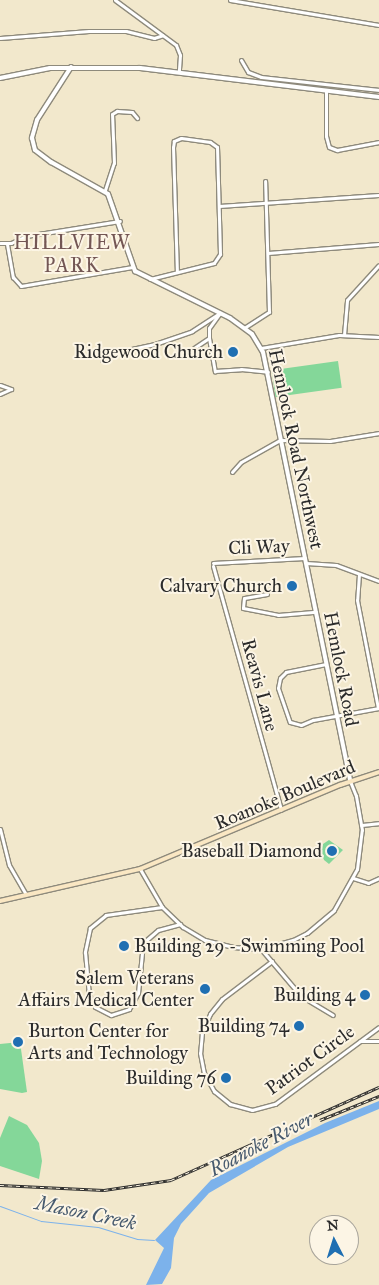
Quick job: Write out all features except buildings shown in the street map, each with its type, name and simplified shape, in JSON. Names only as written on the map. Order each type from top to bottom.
[{"type":"main road","name":"Roanoke Boulevard","points":[[0,901],[140,869],[350,781],[379,772]]},
{"type":"street","points":[[115,0],[163,35],[179,51],[179,71]]},
{"type":"street","points":[[230,0],[379,25]]},
{"type":"street","points":[[0,38],[89,31],[126,31],[154,38],[163,35]]},
{"type":"street","points":[[241,60],[248,72],[261,77],[379,90]]},
{"type":"street","points":[[7,244],[13,277],[21,286],[132,267],[120,221],[105,190],[44,158],[32,142],[39,114],[71,67]]},
{"type":"street","points":[[0,78],[71,67],[179,71],[379,97]]},
{"type":"street","points":[[326,91],[326,136],[329,147],[337,150],[379,142]]},
{"type":"street","points":[[105,190],[114,163],[112,114],[117,111],[132,112],[136,118]]},
{"type":"street","points":[[149,279],[218,260],[217,146],[213,143],[178,138],[173,144],[177,271]]},
{"type":"street","points":[[244,328],[270,312],[265,181]]},
{"type":"street","points":[[219,206],[379,195]]},
{"type":"street","points":[[0,243],[7,244],[26,236],[120,221]]},
{"type":"street","points":[[268,253],[379,244]]},
{"type":"street","points":[[344,335],[347,300],[379,265]]},
{"type":"street","name":"Hemlock Road Northwest","points":[[132,267],[149,279],[221,312],[244,328],[261,348],[268,372],[306,560]]},
{"type":"street","points":[[221,312],[209,328],[215,371],[241,368],[268,372]]},
{"type":"street","points":[[102,360],[113,353],[155,344],[192,331],[221,312]]},
{"type":"street","points":[[261,348],[344,335],[379,337]]},
{"type":"street","points":[[194,348],[209,338]]},
{"type":"street","points":[[0,385],[11,389],[0,394]]},
{"type":"street","points":[[232,472],[241,462],[282,440],[330,441],[379,433]]},
{"type":"street","name":"Cli Way","points":[[213,564],[306,560],[336,565],[379,582]]},
{"type":"street","name":"Hemlock Road","points":[[306,560],[350,781]]},
{"type":"street","name":"Reavis Lane","points":[[213,564],[282,810]]},
{"type":"street","points":[[326,664],[286,672],[280,678],[278,686],[287,718],[293,724],[302,725],[336,715],[379,708],[357,600],[360,574]]},
{"type":"street","points":[[267,594],[244,598],[242,608],[278,615],[316,612]]},
{"type":"street","points":[[140,869],[162,907],[193,934],[218,944],[261,949],[307,933],[334,910],[353,878],[360,852],[361,825],[356,796],[350,781]]},
{"type":"street","points":[[361,825],[379,823]]},
{"type":"street","points":[[0,829],[9,865],[26,895]]},
{"type":"street","points":[[353,878],[371,883],[379,878]]},
{"type":"street","points":[[162,907],[106,915],[90,928],[85,952],[89,994],[95,1007],[111,1015],[129,1009],[138,993],[143,943],[158,930],[180,924]]},
{"type":"street","points":[[261,949],[300,996],[334,1016]]},
{"type":"street","name":"Patriot Circle","points":[[272,961],[222,999],[204,1024],[201,1061],[207,1080],[219,1097],[240,1108],[270,1107],[379,1028]]},
{"type":"street","points":[[360,1041],[379,1041]]},
{"type":"green space","points":[[338,361],[342,388],[275,397],[272,370]]},
{"type":"green space","name":"Baseball Diamond","points":[[329,840],[343,850],[329,864],[324,860],[321,852],[323,844]]},
{"type":"green space","points":[[20,1042],[27,1092],[22,1093],[0,1089],[0,1044]]},
{"type":"green space","points":[[9,1116],[27,1125],[39,1143],[42,1161],[39,1179],[0,1166],[0,1138]]},
{"type":"water","points":[[379,1101],[379,1109],[288,1147],[209,1193],[181,1224],[174,1238],[171,1268],[162,1284],[146,1285],[164,1248],[155,1240],[211,1180],[325,1123]]},
{"type":"waterway","name":"Mason Creek","points":[[0,1206],[41,1221],[98,1227],[137,1239],[154,1240]]},
{"type":"railway","points":[[0,1185],[104,1190],[171,1180],[379,1087]]},
{"type":"railway","points":[[320,1120],[379,1096]]},
{"type":"place","name":"Ridgewood Church","points":[[233,352]]},
{"type":"place","name":"Calvary Church","points":[[292,586]]},
{"type":"place","name":"Baseball Diamond","points":[[332,851]]},
{"type":"place","name":"Building 29 - Swimming Pool","points":[[124,946]]},
{"type":"place","name":"Salem Veterans Affairs Medical Center","points":[[205,989]]},
{"type":"place","name":"Building 4","points":[[365,995]]},
{"type":"place","name":"Building 74","points":[[299,1026]]},
{"type":"place","name":"Burton Center for Arts and Technology","points":[[18,1042]]},
{"type":"place","name":"Building 76","points":[[226,1078]]},
{"type":"district","name":"HILLVIEW PARK","points":[[72,254]]},
{"type":"water label","name":"Roanoke River","points":[[261,1144]]}]
